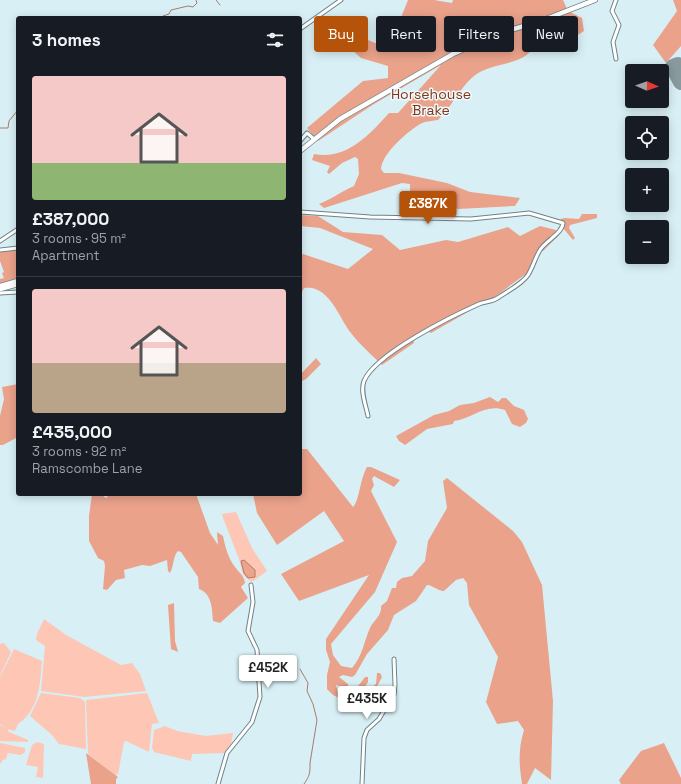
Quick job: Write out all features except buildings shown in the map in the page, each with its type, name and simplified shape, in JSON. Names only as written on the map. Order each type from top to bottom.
[{"type":"highway","points":[[302,149],[340,119],[459,51],[497,34],[541,21],[595,0]]},
{"type":"highway","points":[[0,286],[16,282]]},
{"type":"highway","points":[[0,289],[16,285]]},
{"type":"street","points":[[302,28],[341,0]]},
{"type":"street","points":[[616,0],[612,11],[619,26],[613,42],[616,59]]},
{"type":"street","points":[[302,139],[307,133],[314,139]]},
{"type":"street","points":[[302,212],[370,217],[471,219],[525,213],[538,214],[563,223],[561,228],[540,249],[537,260],[526,278],[497,299],[480,303],[406,342],[389,354],[364,379],[362,389],[368,416]]},
{"type":"street","points":[[0,241],[16,230]]},
{"type":"street","points":[[0,250],[16,248]]},
{"type":"street","points":[[0,294],[16,292]]},
{"type":"street","points":[[218,784],[227,752],[252,722],[260,697],[257,650],[248,631],[253,602],[251,585]]},
{"type":"street","points":[[362,784],[364,738],[367,730],[379,719],[394,694],[394,659]]},
{"type":"shaded area","points":[[236,512],[252,548],[267,571],[252,582],[243,574],[222,514]]},
{"type":"shaded area","points":[[244,560],[255,570],[255,577],[248,578],[244,573],[241,561]]},
{"type":"shaded area","points":[[44,619],[66,635],[121,665],[132,663],[140,674],[146,691],[84,697],[41,691],[45,646],[36,640],[37,634]]},
{"type":"shaded area","points":[[4,643],[11,652],[0,676],[0,644]]},
{"type":"shaded area","points":[[14,649],[42,661],[39,688],[30,712],[18,724],[15,731],[7,729],[9,732],[28,740],[28,742],[0,741],[0,725],[6,728],[0,724],[0,677]]},
{"type":"shaded area","points":[[41,693],[80,698],[85,702],[86,749],[59,744],[52,735],[30,716]]},
{"type":"shaded area","points":[[147,693],[159,723],[152,724],[149,752],[126,741],[124,742],[118,774],[115,775],[88,754],[86,700]]},
{"type":"shaded area","points":[[165,726],[177,731],[206,736],[233,733],[231,745],[224,753],[192,754],[191,761],[154,752],[152,748],[154,730]]},
{"type":"shaded area","points":[[37,742],[44,744],[43,778],[36,777],[38,767],[26,765],[32,745]]},
{"type":"shaded area","points":[[0,743],[25,748],[25,752],[21,755],[8,753],[6,759],[0,764]]},
{"type":"green space","name":"Horsehouse Brake","points":[[408,0],[434,0],[452,3],[453,0],[563,0],[568,11],[578,16],[522,16],[522,52],[530,52],[517,60],[494,66],[474,76],[438,120],[422,123],[410,131],[391,149],[386,156],[381,169],[384,173],[399,173],[447,183],[470,192],[520,198],[515,206],[458,209],[416,191],[410,191],[410,184],[402,183],[324,208],[319,204],[354,186],[359,174],[358,159],[355,157],[342,163],[329,174],[327,172],[330,166],[312,160],[314,154],[326,155],[337,153],[356,144],[373,130],[389,113],[398,113],[441,65],[374,104],[318,141],[307,128],[363,81],[388,78],[388,66],[361,58],[354,52],[368,52],[368,40],[376,43],[376,52],[436,52],[436,16],[402,16]]},
{"type":"green space","points":[[673,0],[681,0],[681,46],[666,63],[653,45],[677,11]]},
{"type":"green space","points":[[578,16],[582,18],[584,31],[578,35]]},
{"type":"green space","points":[[582,214],[597,214],[597,218],[570,225],[569,228],[575,238],[573,240],[563,228],[563,222],[560,219],[579,219]]},
{"type":"green space","points":[[302,215],[318,216],[343,232],[382,235],[400,250],[446,240],[458,242],[508,227],[520,236],[540,226],[556,230],[558,236],[543,251],[541,251],[527,273],[496,296],[431,333],[427,331],[413,338],[414,343],[382,365],[362,346],[327,297],[320,291],[313,288],[304,288],[302,292],[303,254],[348,269],[373,249],[320,228],[302,226]]},
{"type":"green space","points":[[16,250],[16,279],[0,284],[0,279],[4,278],[2,273],[4,272],[0,261],[0,252]]},
{"type":"green space","points":[[316,358],[321,364],[302,381],[302,373]]},
{"type":"green space","points":[[16,384],[16,438],[0,445],[0,416],[4,399],[2,387]]},
{"type":"green space","points":[[490,397],[498,402],[502,398],[506,398],[514,406],[524,410],[528,419],[526,423],[520,427],[512,424],[505,410],[491,408],[461,420],[454,421],[453,424],[427,429],[405,445],[399,441],[396,436],[434,415],[449,411],[460,405],[474,403]]},
{"type":"green space","points":[[302,449],[307,449],[353,507],[357,500],[367,467],[371,467],[400,480],[394,487],[374,476],[372,479],[374,485],[371,491],[397,542],[375,592],[331,644],[333,655],[341,666],[352,668],[361,654],[371,625],[379,616],[381,606],[387,601],[392,588],[396,588],[397,582],[402,578],[412,576],[425,561],[428,541],[447,508],[443,481],[447,478],[513,531],[522,542],[542,585],[553,701],[551,780],[535,768],[527,784],[522,784],[520,757],[524,730],[518,721],[497,724],[486,702],[498,657],[469,605],[467,583],[463,578],[456,580],[444,591],[427,585],[416,601],[394,615],[388,630],[367,654],[355,675],[352,677],[343,675],[339,677],[348,684],[348,686],[347,688],[336,685],[338,693],[348,697],[365,677],[368,677],[368,682],[359,696],[345,701],[333,695],[327,689],[327,675],[330,662],[326,650],[326,639],[369,575],[299,601],[281,574],[344,541],[324,511],[277,545],[257,513],[253,496],[302,496]]},
{"type":"green space","points":[[92,496],[104,496],[107,498],[108,496],[197,496],[210,533],[218,545],[217,532],[223,536],[230,560],[244,578],[245,583],[241,587],[248,598],[220,623],[213,621],[212,606],[207,594],[199,589],[198,577],[181,552],[178,551],[170,573],[168,571],[167,560],[150,566],[142,565],[124,570],[125,578],[116,580],[107,590],[103,589],[105,566],[104,561],[98,558],[89,541],[89,516]]},
{"type":"green space","points":[[174,603],[175,641],[178,652],[171,649],[168,605]]},
{"type":"green space","points":[[377,673],[380,673],[382,677],[373,694],[374,696],[389,700],[385,703],[367,697],[369,690],[376,684]]},
{"type":"green space","points":[[664,743],[681,778],[681,784],[621,784],[619,780],[641,751]]},
{"type":"green space","points":[[86,753],[118,777],[116,779],[116,784],[91,784]]},
{"type":"waterway","points":[[163,16],[169,14],[171,10],[188,6],[193,7],[197,3],[196,0]]},
{"type":"waterway","points":[[216,0],[220,5]]},
{"type":"waterway","points":[[0,128],[8,128],[9,121],[16,112]]},
{"type":"waterway","points":[[300,669],[308,683],[307,691],[313,704],[317,720],[310,770],[304,784]]},
{"type":"runway","points":[[681,70],[678,65],[673,67],[681,82]]}]
